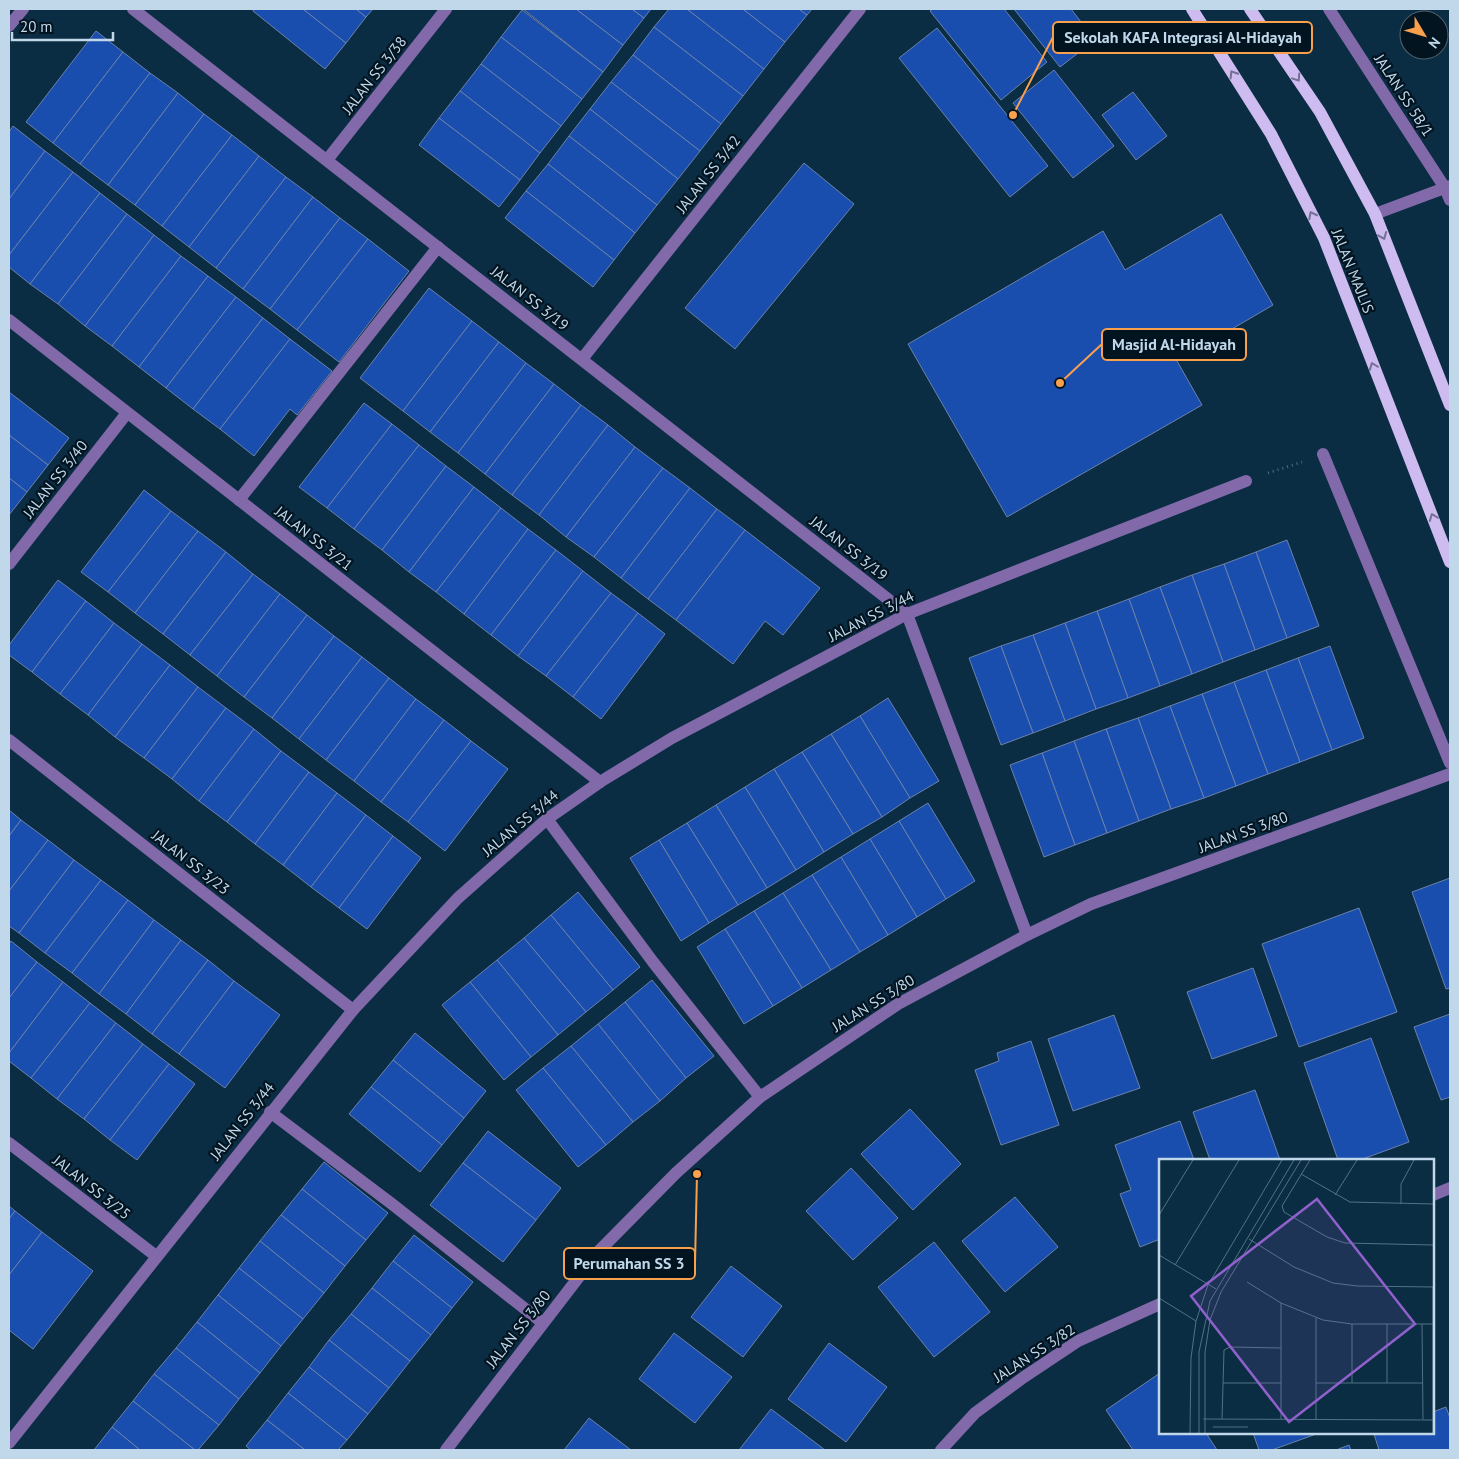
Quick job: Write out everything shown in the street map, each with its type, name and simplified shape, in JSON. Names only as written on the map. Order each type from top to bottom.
[{"type":"main road","name":"JALAN MAJLIS","points":[[1192,9],[1271,134],[1324,238],[1450,562]]},
{"type":"main road","points":[[1250,9],[1320,112],[1375,214],[1450,404]]},
{"type":"street","points":[[9,26],[23,9]]},
{"type":"street","name":"JALAN SS 3/19","points":[[133,9],[907,614]]},
{"type":"street","name":"JALAN SS 3/38","points":[[327,160],[446,9]]},
{"type":"street","name":"JALAN SS 3/42","points":[[582,359],[860,9]]},
{"type":"street","name":"JALAN SS 5B/1","points":[[1329,9],[1448,187],[1450,200]]},
{"type":"street","points":[[1375,214],[1448,187]]},
{"type":"street","points":[[239,500],[438,247]]},
{"type":"street","name":"JALAN SS 3/21","points":[[9,320],[600,782]]},
{"type":"street","name":"JALAN SS 3/40","points":[[9,564],[127,413]]},
{"type":"street","points":[[1323,454],[1450,763]]},
{"type":"street","name":"JALAN SS 3/44","points":[[9,1443],[270,1112],[353,1010],[458,898],[547,819],[600,782],[672,738],[907,614],[1246,481]]},
{"type":"street","points":[[907,614],[1027,935]]},
{"type":"street","name":"JALAN SS 3/23","points":[[9,740],[353,1010]]},
{"type":"street","name":"JALAN SS 3/80","points":[[446,1450],[598,1252],[676,1173],[760,1097],[898,1004],[1027,935],[1091,904],[1450,774]]},
{"type":"street","points":[[547,819],[653,962],[760,1097]]},
{"type":"street","points":[[270,1112],[392,1204],[543,1323]]},
{"type":"street","name":"JALAN SS 3/25","points":[[9,1142],[156,1256]]},
{"type":"street","points":[[1434,1195],[1450,1188]]},
{"type":"street","name":"JALAN SS 3/82","points":[[941,1450],[975,1413],[1024,1376],[1078,1341],[1159,1304]]},
{"type":"path","points":[[1246,481],[1323,454]]},
{"type":"building","points":[[254,9],[303,9],[346,43],[325,69],[253,11]]},
{"type":"building","points":[[303,9],[356,9],[366,17],[346,43]]},
{"type":"building","points":[[356,9],[373,9],[366,17]]},
{"type":"building","points":[[523,9],[576,9],[623,45],[603,72]]},
{"type":"building","points":[[576,9],[632,9],[644,18],[623,45]]},
{"type":"building","points":[[632,9],[651,9],[644,18]]},
{"type":"building","points":[[669,9],[687,9],[764,69],[743,96],[654,27]]},
{"type":"building","points":[[687,9],[743,9],[785,42],[764,69]]},
{"type":"building","points":[[743,9],[799,9],[807,15],[785,42]]},
{"type":"building","points":[[799,9],[812,9],[807,15]]},
{"type":"building","points":[[933,9],[1004,9],[1047,62],[1001,100],[930,11]]},
{"type":"building","points":[[1014,9],[1071,9],[1095,40],[1060,67]]},
{"type":"building","points":[[522,10],[603,72],[582,99],[501,37]]},
{"type":"building","points":[[654,27],[743,96],[721,124],[633,55]]},
{"type":"building","points":[[937,28],[1048,166],[1010,197],[899,58]]},
{"type":"building","points":[[96,31],[123,52],[53,143],[26,122]]},
{"type":"building","points":[[501,37],[582,99],[561,126],[481,64]]},
{"type":"building","points":[[123,52],[150,73],[80,164],[53,143]]},
{"type":"building","points":[[633,55],[721,124],[700,151],[611,82]]},
{"type":"building","points":[[481,64],[561,126],[540,153],[460,91]]},
{"type":"building","points":[[1054,70],[1114,146],[1073,178],[1013,103]]},
{"type":"building","points":[[150,73],[178,93],[108,185],[80,164]]},
{"type":"building","points":[[611,82],[700,151],[678,179],[590,109]]},
{"type":"building","points":[[460,91],[540,153],[520,180],[439,118]]},
{"type":"building","points":[[1133,92],[1167,136],[1136,160],[1102,115]]},
{"type":"building","points":[[178,93],[204,114],[135,205],[108,185]]},
{"type":"building","points":[[590,109],[678,179],[657,205],[569,136]]},
{"type":"building","points":[[204,114],[232,135],[162,226],[135,205]]},
{"type":"building","points":[[439,118],[520,180],[499,207],[419,145]]},
{"type":"building","points":[[13,126],[45,151],[9,199],[9,132]]},
{"type":"building","points":[[232,135],[259,156],[189,247],[162,226]]},
{"type":"building","points":[[569,136],[657,205],[635,233],[548,164]]},
{"type":"building","points":[[45,151],[73,172],[9,255],[9,199]]},
{"type":"building","points":[[259,156],[286,177],[216,268],[189,247]]},
{"type":"building","points":[[804,163],[854,204],[735,349],[685,308]]},
{"type":"building","points":[[548,164],[635,233],[614,260],[526,191]]},
{"type":"building","points":[[73,172],[100,193],[30,284],[9,267],[9,255]]},
{"type":"building","points":[[286,177],[313,197],[243,289],[216,268]]},
{"type":"building","points":[[526,191],[614,260],[593,287],[505,218]]},
{"type":"building","points":[[100,193],[127,214],[58,304],[30,284]]},
{"type":"building","points":[[313,197],[340,218],[270,309],[243,289]]},
{"type":"building","points":[[127,214],[154,235],[85,326],[58,304]]},
{"type":"building","points":[[1221,214],[1273,305],[1177,361],[1202,405],[1007,517],[908,344],[1103,231],[1125,270]]},
{"type":"building","points":[[340,218],[368,239],[297,330],[270,309]]},
{"type":"building","points":[[154,235],[181,256],[112,346],[85,326]]},
{"type":"building","points":[[368,239],[409,271],[339,362],[297,330]]},
{"type":"building","points":[[181,256],[208,276],[139,367],[112,346]]},
{"type":"building","points":[[208,276],[236,297],[166,388],[139,367]]},
{"type":"building","points":[[429,288],[472,321],[403,411],[360,378]]},
{"type":"building","points":[[236,297],[263,318],[193,409],[166,388]]},
{"type":"building","points":[[263,318],[290,339],[220,429],[193,409]]},
{"type":"building","points":[[472,321],[499,342],[430,432],[403,411]]},
{"type":"building","points":[[290,339],[332,371],[297,415],[290,409],[254,456],[220,429]]},
{"type":"building","points":[[499,342],[526,363],[458,453],[430,432]]},
{"type":"building","points":[[526,363],[554,384],[485,474],[458,453]]},
{"type":"building","points":[[554,384],[581,405],[512,495],[485,474]]},
{"type":"building","points":[[9,392],[69,438],[48,465],[9,435]]},
{"type":"building","points":[[364,403],[392,424],[327,508],[299,487]]},
{"type":"building","points":[[581,405],[608,425],[539,515],[512,495]]},
{"type":"building","points":[[392,424],[419,445],[354,529],[327,508]]},
{"type":"building","points":[[608,425],[635,447],[566,537],[539,515]]},
{"type":"building","points":[[9,435],[48,465],[27,492],[9,478]]},
{"type":"building","points":[[419,445],[446,466],[382,550],[354,529]]},
{"type":"building","points":[[635,447],[663,468],[594,557],[566,537]]},
{"type":"building","points":[[446,466],[474,487],[409,572],[382,550]]},
{"type":"building","points":[[663,468],[690,488],[621,578],[594,557]]},
{"type":"building","points":[[9,478],[27,492],[9,515]]},
{"type":"building","points":[[474,487],[501,508],[436,592],[409,572]]},
{"type":"building","points":[[690,488],[717,509],[648,599],[621,578]]},
{"type":"building","points":[[144,490],[171,511],[108,592],[81,572]]},
{"type":"building","points":[[501,508],[528,529],[464,614],[436,592]]},
{"type":"building","points":[[717,509],[745,530],[676,620],[648,599]]},
{"type":"building","points":[[171,511],[198,531],[135,613],[108,592]]},
{"type":"building","points":[[528,529],[556,550],[491,635],[464,614]]},
{"type":"building","points":[[745,530],[820,588],[783,635],[765,621],[733,664],[676,620]]},
{"type":"building","points":[[198,531],[226,552],[163,634],[135,613]]},
{"type":"building","points":[[1287,540],[1319,626],[1287,638],[1256,552]]},
{"type":"building","points":[[556,550],[583,571],[518,656],[491,635]]},
{"type":"building","points":[[226,552],[253,574],[190,655],[163,634]]},
{"type":"building","points":[[1256,552],[1287,638],[1255,650],[1224,564]]},
{"type":"building","points":[[1224,564],[1255,650],[1223,662],[1192,575]]},
{"type":"building","points":[[583,571],[611,593],[546,676],[518,656]]},
{"type":"building","points":[[253,574],[280,594],[217,676],[190,655]]},
{"type":"building","points":[[1192,575],[1223,662],[1192,674],[1160,587]]},
{"type":"building","points":[[58,580],[86,601],[32,672],[9,655],[9,645]]},
{"type":"building","points":[[1160,587],[1192,674],[1160,686],[1129,599]]},
{"type":"building","points":[[611,593],[638,613],[573,697],[546,676]]},
{"type":"building","points":[[280,594],[307,615],[244,697],[217,676]]},
{"type":"building","points":[[1129,599],[1160,686],[1128,698],[1097,611]]},
{"type":"building","points":[[86,601],[114,623],[60,694],[32,672]]},
{"type":"building","points":[[1097,611],[1128,698],[1096,709],[1065,623]]},
{"type":"building","points":[[638,613],[665,634],[601,719],[573,697]]},
{"type":"building","points":[[307,615],[334,636],[272,718],[244,697]]},
{"type":"building","points":[[114,623],[142,644],[88,715],[60,694]]},
{"type":"building","points":[[1065,623],[1096,709],[1065,721],[1033,635]]},
{"type":"building","points":[[1033,635],[1065,721],[1033,733],[1001,646]]},
{"type":"building","points":[[334,636],[362,657],[299,739],[272,718]]},
{"type":"building","points":[[142,644],[170,665],[115,737],[88,715]]},
{"type":"building","points":[[1001,646],[1033,733],[1001,745],[969,658]]},
{"type":"building","points":[[1330,646],[1364,738],[1332,750],[1298,658]]},
{"type":"building","points":[[362,657],[389,678],[326,760],[299,739]]},
{"type":"building","points":[[1298,658],[1332,750],[1300,762],[1266,670]]},
{"type":"building","points":[[170,665],[198,687],[144,758],[115,737]]},
{"type":"building","points":[[1266,670],[1300,762],[1268,774],[1234,682]]},
{"type":"building","points":[[389,678],[416,699],[354,781],[326,760]]},
{"type":"building","points":[[1234,682],[1268,774],[1236,786],[1202,694]]},
{"type":"building","points":[[198,687],[226,708],[172,779],[144,758]]},
{"type":"building","points":[[1202,694],[1236,786],[1204,798],[1170,706]]},
{"type":"building","points":[[888,698],[939,781],[910,798],[860,716]]},
{"type":"building","points":[[416,699],[444,720],[381,802],[354,781]]},
{"type":"building","points":[[1170,706],[1204,798],[1171,809],[1138,718]]},
{"type":"building","points":[[226,708],[254,729],[199,801],[172,779]]},
{"type":"building","points":[[860,716],[910,798],[882,817],[831,734]]},
{"type":"building","points":[[1138,718],[1171,809],[1139,821],[1106,729]]},
{"type":"building","points":[[444,720],[471,741],[408,822],[381,802]]},
{"type":"building","points":[[254,729],[281,751],[227,822],[199,801]]},
{"type":"building","points":[[1106,729],[1139,821],[1107,833],[1074,741]]},
{"type":"building","points":[[831,734],[882,817],[853,834],[802,752]]},
{"type":"building","points":[[471,741],[508,769],[445,851],[408,822]]},
{"type":"building","points":[[1074,741],[1107,833],[1075,845],[1042,753]]},
{"type":"building","points":[[281,751],[309,772],[255,844],[227,822]]},
{"type":"building","points":[[802,752],[853,834],[824,852],[774,769]]},
{"type":"building","points":[[1042,753],[1075,845],[1044,857],[1010,765]]},
{"type":"building","points":[[774,769],[824,852],[796,870],[745,787]]},
{"type":"building","points":[[309,772],[337,793],[283,865],[255,844]]},
{"type":"building","points":[[745,787],[796,870],[767,888],[716,805]]},
{"type":"building","points":[[337,793],[366,815],[311,887],[283,865]]},
{"type":"building","points":[[928,803],[975,881],[946,899],[899,821]]},
{"type":"building","points":[[716,805],[767,888],[738,905],[687,823]]},
{"type":"building","points":[[9,810],[21,820],[9,836]]},
{"type":"building","points":[[366,815],[393,836],[339,908],[311,887]]},
{"type":"building","points":[[21,820],[48,840],[9,891],[9,836]]},
{"type":"building","points":[[899,821],[946,899],[917,917],[870,839]]},
{"type":"building","points":[[687,823],[738,905],[709,923],[659,840]]},
{"type":"building","points":[[393,836],[421,858],[367,929],[339,908]]},
{"type":"building","points":[[870,839],[917,917],[888,935],[841,857]]},
{"type":"building","points":[[48,840],[74,860],[19,933],[9,926],[9,891]]},
{"type":"building","points":[[659,840],[709,923],[681,941],[630,858]]},
{"type":"building","points":[[841,857],[888,935],[860,952],[812,875]]},
{"type":"building","points":[[74,860],[101,880],[45,953],[19,933]]},
{"type":"building","points":[[812,875],[860,952],[831,970],[783,893]]},
{"type":"building","points":[[1450,878],[1450,988],[1446,989],[1412,892]]},
{"type":"building","points":[[101,880],[128,900],[72,973],[45,953]]},
{"type":"building","points":[[578,892],[640,967],[613,990],[551,915]]},
{"type":"building","points":[[783,893],[831,970],[802,988],[754,911]]},
{"type":"building","points":[[128,900],[154,920],[99,994],[72,973]]},
{"type":"building","points":[[1359,908],[1397,1012],[1299,1047],[1262,944]]},
{"type":"building","points":[[754,911],[802,988],[773,1006],[725,929]]},
{"type":"building","points":[[551,915],[613,990],[586,1012],[524,938]]},
{"type":"building","points":[[154,920],[181,940],[126,1014],[99,994]]},
{"type":"building","points":[[725,929],[773,1006],[744,1024],[697,947]]},
{"type":"building","points":[[524,938],[586,1012],[558,1035],[497,960]]},
{"type":"building","points":[[181,940],[208,960],[152,1034],[126,1014]]},
{"type":"building","points":[[11,941],[37,962],[9,998],[9,944]]},
{"type":"building","points":[[208,960],[234,981],[179,1054],[152,1034]]},
{"type":"building","points":[[497,960],[558,1035],[531,1057],[470,982]]},
{"type":"building","points":[[37,962],[63,982],[9,1053],[9,998]]},
{"type":"building","points":[[1253,968],[1277,1036],[1212,1059],[1187,992]]},
{"type":"building","points":[[652,980],[714,1056],[686,1078],[625,1002]]},
{"type":"building","points":[[234,981],[280,1015],[225,1088],[179,1054]]},
{"type":"building","points":[[63,982],[90,1003],[31,1078],[9,1061],[9,1053]]},
{"type":"building","points":[[470,982],[531,1057],[504,1080],[442,1005]]},
{"type":"building","points":[[625,1002],[686,1078],[660,1101],[598,1024]]},
{"type":"building","points":[[90,1003],[116,1023],[57,1099],[31,1078]]},
{"type":"building","points":[[1450,1014],[1450,1097],[1441,1100],[1414,1027]]},
{"type":"building","points":[[1114,1015],[1140,1088],[1073,1111],[1048,1039]]},
{"type":"building","points":[[116,1023],[143,1044],[84,1119],[57,1099]]},
{"type":"building","points":[[598,1024],[660,1101],[633,1122],[571,1046]]},
{"type":"building","points":[[415,1033],[486,1091],[464,1118],[393,1060]]},
{"type":"building","points":[[1371,1038],[1409,1142],[1363,1159],[1338,1159],[1304,1063]]},
{"type":"building","points":[[1031,1041],[1059,1125],[1001,1145],[975,1070],[999,1061],[997,1053]]},
{"type":"building","points":[[143,1044],[169,1064],[110,1140],[84,1119]]},
{"type":"building","points":[[571,1046],[633,1122],[606,1145],[543,1068]]},
{"type":"building","points":[[393,1060],[464,1118],[442,1145],[371,1087]]},
{"type":"building","points":[[169,1064],[195,1084],[137,1160],[110,1140]]},
{"type":"building","points":[[543,1068],[606,1145],[578,1167],[516,1090]]},
{"type":"building","points":[[371,1087],[442,1145],[420,1172],[349,1114]]},
{"type":"building","points":[[1255,1090],[1280,1159],[1210,1159],[1193,1112]]},
{"type":"building","points":[[910,1109],[961,1164],[913,1210],[861,1154]]},
{"type":"building","points":[[1180,1121],[1194,1159],[1159,1159],[1159,1239],[1140,1247],[1120,1194],[1131,1190],[1115,1145]]},
{"type":"building","points":[[488,1131],[561,1188],[536,1220],[463,1163]]},
{"type":"building","points":[[324,1162],[388,1213],[366,1240],[302,1189]]},
{"type":"building","points":[[463,1163],[536,1220],[503,1262],[430,1205]]},
{"type":"building","points":[[851,1168],[898,1218],[853,1260],[806,1211]]},
{"type":"building","points":[[302,1189],[366,1240],[345,1266],[281,1215]]},
{"type":"building","points":[[1015,1197],[1058,1247],[1005,1292],[962,1241]]},
{"type":"building","points":[[9,1206],[15,1211],[9,1219]]},
{"type":"building","points":[[15,1211],[42,1232],[9,1275],[9,1219]]},
{"type":"building","points":[[281,1215],[345,1266],[324,1293],[260,1241]]},
{"type":"building","points":[[42,1232],[93,1271],[33,1349],[9,1330],[9,1275]]},
{"type":"building","points":[[414,1235],[473,1282],[452,1308],[393,1261]]},
{"type":"building","points":[[260,1241],[324,1293],[303,1319],[239,1268]]},
{"type":"building","points":[[934,1242],[990,1312],[934,1357],[878,1287]]},
{"type":"building","points":[[393,1261],[452,1308],[431,1335],[372,1288]]},
{"type":"building","points":[[731,1266],[782,1306],[743,1357],[691,1317]]},
{"type":"building","points":[[239,1268],[303,1319],[281,1346],[218,1295]]},
{"type":"building","points":[[372,1288],[431,1335],[410,1361],[351,1314]]},
{"type":"building","points":[[218,1295],[281,1346],[260,1373],[197,1322]]},
{"type":"building","points":[[351,1314],[410,1361],[389,1388],[329,1340]]},
{"type":"building","points":[[197,1322],[260,1373],[239,1399],[176,1348]]},
{"type":"building","points":[[674,1333],[732,1377],[695,1423],[639,1379]]},
{"type":"building","points":[[329,1340],[389,1388],[368,1414],[309,1367]]},
{"type":"building","points":[[829,1343],[887,1387],[846,1442],[788,1399]]},
{"type":"building","points":[[176,1348],[239,1399],[219,1425],[154,1374]]},
{"type":"building","points":[[309,1367],[368,1414],[347,1440],[288,1393]]},
{"type":"building","points":[[154,1374],[219,1425],[198,1450],[195,1450],[133,1401]]},
{"type":"building","points":[[1159,1374],[1159,1434],[1207,1434],[1217,1450],[1133,1450],[1106,1410]]},
{"type":"building","points":[[288,1393],[347,1440],[338,1450],[305,1450],[267,1420]]},
{"type":"building","points":[[133,1401],[195,1450],[140,1450],[112,1427]]},
{"type":"building","points":[[1446,1407],[1450,1418],[1450,1450],[1379,1450],[1374,1434],[1434,1434],[1434,1412]]},
{"type":"building","points":[[771,1409],[825,1450],[739,1450]]},
{"type":"building","points":[[589,1418],[631,1450],[564,1450]]},
{"type":"building","points":[[267,1420],[305,1450],[251,1450],[246,1446]]},
{"type":"building","points":[[112,1427],[140,1450],[94,1450]]},
{"type":"building","points":[[1253,1434],[1316,1434],[1272,1450],[1259,1450]]},
{"type":"building","points":[[1349,1445],[1351,1450],[1336,1450]]},
{"type":"place","name":"Sekolah KAFA Integrasi Al-Hidayah","points":[[1013,115]]},
{"type":"place","name":"Masjid Al-Hidayah","points":[[1060,383]]},
{"type":"place","name":"Perumahan SS 3","points":[[697,1174]]}]
